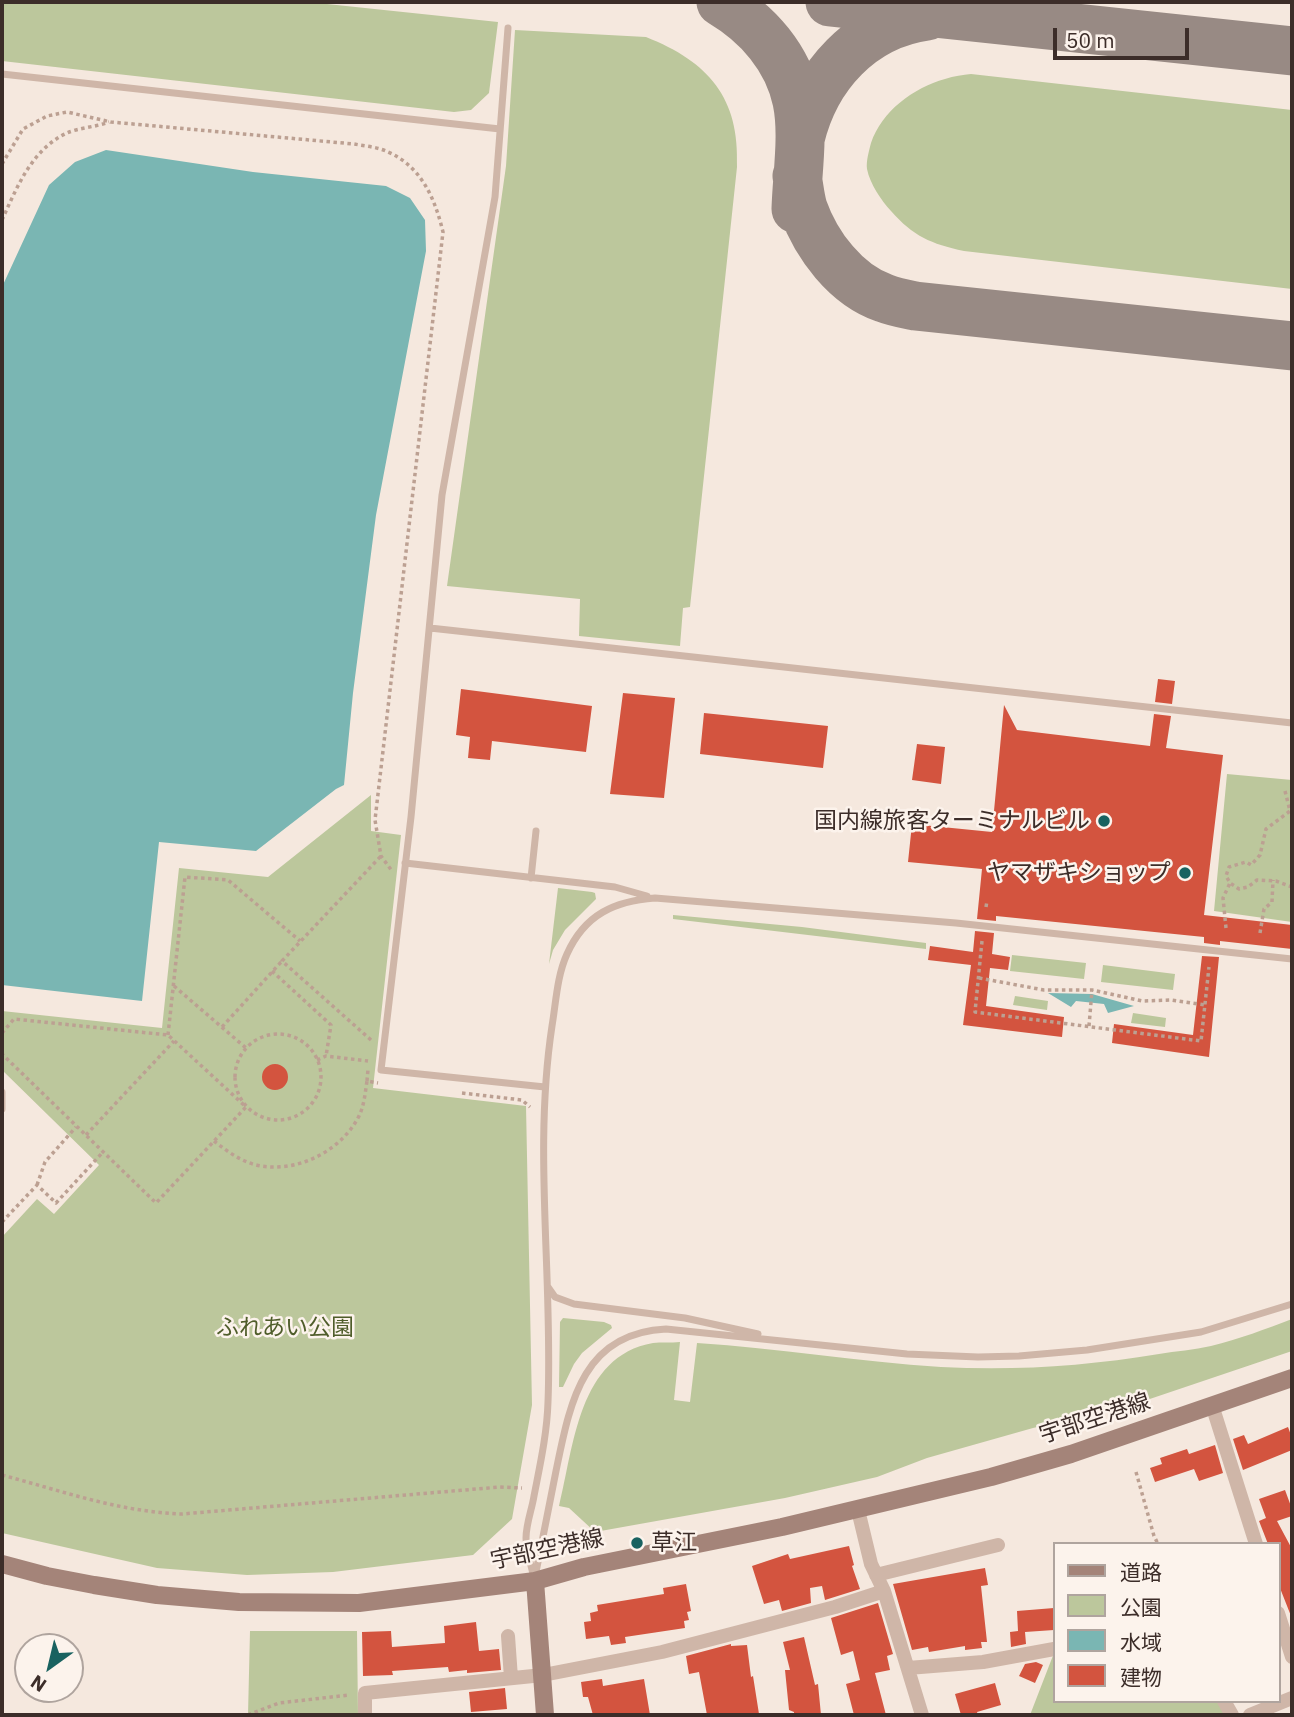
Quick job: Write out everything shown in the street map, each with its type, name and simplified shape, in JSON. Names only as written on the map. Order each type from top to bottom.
[{"type":"main road","name":"宇部空港線","points":[[2,1564],[94,1585],[239,1602],[359,1603],[535,1581],[584,1567],[859,1510],[991,1477],[1071,1454],[1292,1378]]},
{"type":"main road","points":[[535,1581],[545,1715]]},
{"type":"street","points":[[1212,1405],[1255,1542]]},
{"type":"street","points":[[859,1510],[871,1564],[884,1591],[922,1715]]},
{"type":"street","points":[[876,1574],[998,1545]]},
{"type":"street","points":[[365,1715],[365,1693],[543,1675],[662,1652],[835,1607],[884,1591]]},
{"type":"street","points":[[1280,1619],[1292,1657]]},
{"type":"street","points":[[508,1636],[511,1678]]},
{"type":"street","points":[[908,1668],[983,1662],[1052,1649]]},
{"type":"street","points":[[1251,1715],[1280,1703]]},
{"type":"lane","points":[[508,28],[495,197],[443,495],[381,1070],[545,1087]]},
{"type":"lane","points":[[2,74],[500,129]]},
{"type":"lane","points":[[429,628],[1292,723]]},
{"type":"lane","points":[[531,878],[536,831]]},
{"type":"lane","points":[[405,863],[615,887],[655,898]]},
{"type":"lane","points":[[535,1581],[526,1539],[547,1426],[549,1378],[543,1133],[545,1087],[559,980],[567,953],[585,926],[614,905],[655,898],[956,923],[1292,958]]},
{"type":"lane","points":[[2,1091],[2,1109]]},
{"type":"lane","points":[[547,1283],[555,1297],[574,1304],[685,1318],[791,1340]]},
{"type":"lane","points":[[535,1581],[570,1411],[582,1379],[599,1355],[622,1338],[649,1330],[666,1329],[907,1354],[1020,1356],[1087,1350],[1188,1335],[1292,1304]]},
{"type":"path","points":[[2,164],[23,130],[47,116],[67,112],[111,122],[354,144],[387,151],[411,166],[426,184],[437,206],[443,232],[375,820],[381,856],[222,1027]]},
{"type":"path","points":[[2,220],[34,158],[68,132],[111,122]]},
{"type":"path","points":[[1284,791],[1290,811],[1266,829],[1260,856],[1251,864],[1246,862],[1229,867],[1226,876],[1230,883],[1239,889],[1248,887],[1256,880],[1273,880],[1292,887]]},
{"type":"path","points":[[168,1035],[185,877],[228,880],[300,941]]},
{"type":"path","points":[[1260,933],[1264,909],[1272,902],[1273,880]]},
{"type":"path","points":[[1226,928],[1223,898],[1230,883]]},
{"type":"path","points":[[982,941],[975,1012],[1201,1041],[1209,967]]},
{"type":"path","points":[[282,961],[370,1040]]},
{"type":"path","points":[[272,971],[331,1025],[326,1056]]},
{"type":"path","points":[[978,978],[1044,990],[1092,990],[1142,1001],[1171,1000],[1205,1005]]},
{"type":"path","points":[[174,986],[246,1048]]},
{"type":"path","points":[[1089,1027],[1092,990]]},
{"type":"path","points":[[2,1033],[14,1020],[168,1035],[246,1107],[269,1119],[294,1116],[305,1110],[314,1100],[321,1076],[317,1060],[303,1043],[280,1034],[267,1035],[246,1048],[239,1059],[235,1084],[246,1107]]},
{"type":"path","points":[[86,1135],[174,1041]]},
{"type":"path","points":[[2,1054],[156,1203],[246,1107]]},
{"type":"path","points":[[317,1060],[326,1056],[369,1061]]},
{"type":"path","points":[[214,1141],[243,1160],[261,1166],[284,1166],[307,1161],[333,1148],[343,1139],[363,1107],[367,1081],[380,1083]]},
{"type":"path","points":[[457,1092],[522,1100],[530,1107]]},
{"type":"path","points":[[2,1222],[37,1185],[45,1162],[76,1126]]},
{"type":"path","points":[[37,1185],[56,1203],[103,1152]]},
{"type":"path","points":[[1136,1472],[1157,1542]]},
{"type":"path","points":[[2,1475],[126,1509],[183,1514],[500,1487],[522,1488]]},
{"type":"path","points":[[248,1715],[279,1703],[365,1693]]},
{"type":"green space","points":[[2,2],[308,2],[498,22],[489,93],[471,110],[454,112],[2,61]]},
{"type":"green space","points":[[515,30],[646,37],[687,58],[703,71],[726,102],[733,121],[737,167],[690,607],[683,608],[680,646],[579,636],[580,599],[447,586],[506,166]]},
{"type":"green space","points":[[971,74],[1292,110],[1292,289],[964,251],[932,242],[915,233],[891,211],[873,186],[867,166],[871,143],[876,131],[891,111],[910,95],[933,83]]},
{"type":"green space","points":[[1227,774],[1292,780],[1292,922],[1214,911]]},
{"type":"green space","name":"ふれあい公園","points":[[371,795],[371,831],[401,835],[373,1088],[526,1106],[532,1405],[512,1519],[473,1555],[333,1572],[247,1575],[157,1568],[2,1533],[2,1237],[37,1199],[54,1214],[99,1165],[2,1070],[2,1011],[162,1028],[179,868],[268,877]]},
{"type":"green space","points":[[558,888],[592,892],[595,893],[596,899],[565,930],[553,950],[549,964]]},
{"type":"green space","points":[[673,915],[802,927],[926,943],[926,949],[673,919]]},
{"type":"green space","points":[[1012,955],[1086,963],[1084,979],[1010,971]]},
{"type":"green space","points":[[1103,965],[1175,974],[1173,990],[1101,982]]},
{"type":"green space","points":[[1015,996],[1048,1001],[1047,1010],[1013,1005]]},
{"type":"green space","points":[[1133,1013],[1166,1018],[1165,1027],[1131,1023]]},
{"type":"green space","points":[[563,1318],[604,1322],[612,1328],[582,1353],[563,1387],[559,1387],[560,1322]]},
{"type":"green space","points":[[1292,1319],[1292,1351],[1132,1405],[1033,1428],[927,1458],[877,1477],[785,1498],[595,1532],[569,1508],[559,1506],[576,1432],[594,1385],[609,1366],[628,1351],[653,1343],[680,1342],[674,1400],[690,1402],[697,1343],[910,1365],[1023,1368],[1105,1362],[1205,1347]]},
{"type":"green space","points":[[250,1631],[357,1631],[358,1715],[248,1715]]},
{"type":"green space","points":[[1052,1658],[1052,1703],[1221,1703],[1227,1715],[1030,1715]]},
{"type":"water","points":[[106,150],[253,172],[386,186],[410,198],[425,220],[426,251],[376,515],[344,785],[256,851],[159,842],[142,1001],[2,985],[2,287],[49,185],[75,162]]},
{"type":"water","points":[[1048,993],[1092,994],[1134,1006],[1108,1013],[1104,1004],[1076,1001],[1071,1007]]},
{"type":"building","points":[[1158,679],[1175,681],[1172,704],[1155,702]]},
{"type":"building","points":[[461,689],[592,706],[586,752],[492,741],[490,760],[468,758],[470,737],[456,735]]},
{"type":"building","points":[[623,693],[675,698],[664,798],[610,794]]},
{"type":"building","name":"国内線旅客ターミナルビル","points":[[1004,705],[1017,730],[1150,746],[1154,714],[1171,716],[1166,748],[1223,755],[1204,915],[1292,925],[1292,949],[1220,941],[1220,945],[1204,943],[1204,937],[996,916],[996,921],[977,919],[982,869],[908,862],[912,824],[992,832]]},
{"type":"building","points":[[704,713],[828,726],[823,768],[700,754]]},
{"type":"building","points":[[917,744],[945,747],[941,784],[912,780]]},
{"type":"building","points":[[975,931],[994,933],[992,954],[1010,957],[1008,970],[990,968],[986,1006],[1064,1017],[1062,1037],[963,1025],[971,965],[928,960],[930,946],[973,952]]},
{"type":"building","points":[[1202,956],[1219,957],[1209,1057],[1112,1043],[1114,1024],[1193,1035]]},
{"type":"building","points":[[275,1064],[284,1068],[288,1077],[284,1086],[275,1090],[266,1086],[262,1077],[266,1068]]},
{"type":"building","points":[[1288,1427],[1292,1450],[1243,1470],[1233,1439],[1244,1435],[1248,1444]]},
{"type":"building","points":[[1215,1445],[1223,1473],[1199,1481],[1194,1469],[1155,1482],[1150,1468],[1162,1464],[1160,1458],[1187,1449],[1189,1454]]},
{"type":"building","points":[[1285,1490],[1292,1509],[1292,1516],[1277,1521],[1292,1549],[1291,1616],[1280,1588],[1280,1542],[1267,1542],[1259,1521],[1266,1518],[1259,1499]]},
{"type":"building","points":[[849,1546],[860,1589],[825,1600],[822,1586],[810,1588],[811,1603],[782,1611],[779,1600],[764,1604],[752,1566],[788,1554],[790,1559]]},
{"type":"building","points":[[985,1568],[988,1585],[981,1586],[987,1642],[981,1642],[982,1648],[965,1650],[965,1646],[929,1652],[928,1647],[912,1650],[893,1584]]},
{"type":"building","points":[[686,1584],[691,1611],[687,1612],[689,1620],[684,1621],[685,1628],[625,1637],[626,1643],[611,1645],[609,1636],[586,1639],[584,1622],[591,1621],[590,1613],[598,1611],[597,1605],[664,1594],[663,1588]]},
{"type":"building","points":[[878,1603],[893,1654],[887,1656],[890,1670],[875,1673],[886,1715],[854,1715],[846,1684],[860,1680],[853,1651],[841,1655],[831,1618]]},
{"type":"building","points":[[1052,1608],[1052,1630],[1025,1632],[1026,1644],[1011,1647],[1010,1632],[1018,1631],[1017,1611]]},
{"type":"building","points":[[476,1622],[479,1651],[499,1649],[501,1670],[449,1672],[448,1667],[392,1671],[393,1675],[363,1676],[362,1632],[391,1631],[392,1647],[445,1643],[444,1626]]},
{"type":"building","points":[[804,1637],[815,1685],[818,1684],[821,1715],[794,1715],[794,1712],[789,1710],[785,1670],[790,1670],[783,1642]]},
{"type":"building","points":[[731,1644],[747,1645],[759,1714],[707,1715],[699,1672],[689,1674],[686,1656]]},
{"type":"building","points":[[1036,1662],[1043,1665],[1035,1683],[1019,1676],[1025,1664]]},
{"type":"building","points":[[602,1679],[603,1686],[644,1679],[650,1715],[593,1715],[588,1697],[583,1697],[581,1682]]},
{"type":"building","points":[[995,1683],[1001,1705],[977,1712],[978,1715],[961,1715],[955,1694]]},
{"type":"building","points":[[505,1688],[507,1709],[471,1712],[469,1692]]},
{"type":"taxiway","points":[[721,2],[747,21],[770,44],[787,70],[793,85],[800,127],[796,209]]},
{"type":"taxiway","points":[[830,2],[1292,51]]},
{"type":"taxiway","points":[[800,139],[817,94],[844,57],[881,30],[903,21],[927,16]]},
{"type":"taxiway","points":[[797,176],[803,208],[824,249],[857,284],[888,299],[915,306],[1292,346]]},
{"type":"place","name":"国内線旅客ターミナルビル","points":[[1104,821]]},
{"type":"place","name":"ヤマザキショップ","points":[[1185,873]]},
{"type":"place","name":"草江","points":[[637,1543]]}]
